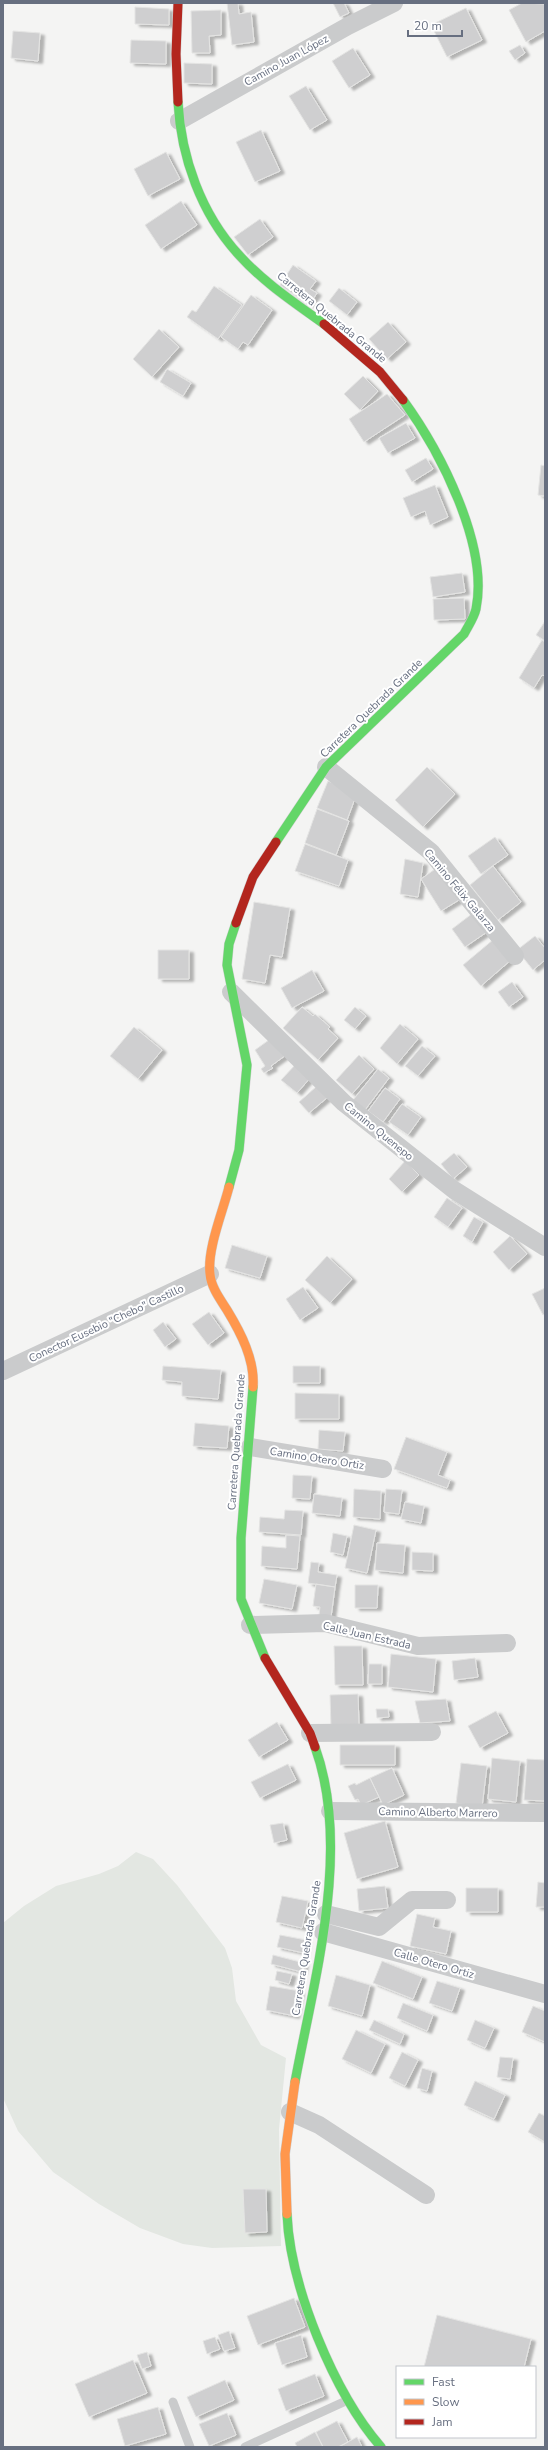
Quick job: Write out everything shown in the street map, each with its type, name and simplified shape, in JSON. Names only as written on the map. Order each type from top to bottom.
[{"type":"street","name":"Carretera Quebrada Grande","points":[[178,3],[176,88],[179,121],[192,175],[205,205],[243,260],[360,353],[380,372],[400,395],[413,415],[445,475],[464,518],[473,548],[476,609],[464,634],[326,767],[253,877],[229,944],[227,965],[231,992],[247,1064],[239,1150],[212,1252],[210,1274],[216,1292],[238,1330],[254,1372],[250,1447],[240,1566],[241,1599],[250,1625],[265,1657],[310,1733],[318,1755],[330,1811],[330,1871],[326,1914],[290,2112],[285,2154],[292,2256],[325,2354],[362,2425],[381,2447]]},
{"type":"street","name":"Camino Juan López","points":[[179,121],[348,26],[394,3]]},
{"type":"street","name":"Camino Félix Galarza","points":[[326,767],[430,852],[514,956]]},
{"type":"street","name":"Camino Quenepo","points":[[231,992],[344,1103],[454,1190],[545,1247]]},
{"type":"street","name":"Conector Eusebio \"Chebo\" Castillo","points":[[3,1372],[210,1274]]},
{"type":"street","name":"Camino Otero Ortiz","points":[[250,1447],[383,1469]]},
{"type":"street","name":"Calle Juan Estrada","points":[[250,1625],[325,1623],[418,1646],[507,1643]]},
{"type":"street","points":[[310,1733],[432,1732]]},
{"type":"street","name":"Camino Alberto Marrero","points":[[330,1811],[545,1813]]},
{"type":"street","points":[[326,1914],[379,1927],[412,1900],[447,1900]]},
{"type":"street","name":"Calle Otero Ortiz","points":[[323,1932],[545,1994]]},
{"type":"street","points":[[290,2112],[319,2124],[426,2195]]},
{"type":"lane","points":[[245,2447],[348,2400]]},
{"type":"lane","points":[[173,2402],[190,2447]]},
{"type":"shaded area","points":[[136,1852],[153,1859],[177,1885],[225,1948],[232,1968],[236,2001],[261,2045],[286,2058],[279,2129],[281,2246],[212,2248],[183,2244],[140,2228],[99,2204],[53,2172],[18,2131],[3,2098],[3,1923],[24,1906],[56,1886],[99,1874],[118,1866]]},
{"type":"building","points":[[227,3],[238,3],[239,14],[251,12],[254,42],[232,45]]},
{"type":"building","points":[[333,3],[344,3],[349,13],[340,17]]},
{"type":"building","points":[[522,3],[545,4],[545,31],[526,42],[509,10]]},
{"type":"building","points":[[135,7],[169,9],[169,25],[135,24]]},
{"type":"building","points":[[466,8],[482,40],[447,57],[431,25]]},
{"type":"building","points":[[221,10],[221,35],[209,36],[210,53],[192,53],[191,11]]},
{"type":"building","points":[[13,31],[40,33],[38,61],[11,58]]},
{"type":"building","points":[[131,40],[166,41],[166,64],[130,63]]},
{"type":"building","points":[[520,45],[525,53],[515,60],[509,51]]},
{"type":"building","points":[[353,48],[370,75],[349,88],[332,61]]},
{"type":"building","points":[[184,63],[212,64],[212,84],[184,83]]},
{"type":"building","points":[[306,86],[327,120],[310,130],[289,96]]},
{"type":"building","points":[[261,130],[280,171],[255,182],[236,142]]},
{"type":"building","points":[[166,152],[180,179],[148,196],[134,169]]},
{"type":"building","points":[[181,201],[197,225],[161,249],[145,225]]},
{"type":"building","points":[[260,219],[273,237],[248,255],[234,237]]},
{"type":"building","points":[[293,265],[316,281],[310,289],[317,293],[309,305],[280,285]]},
{"type":"building","points":[[214,286],[242,305],[218,339],[187,317],[192,310],[196,312]]},
{"type":"building","points":[[339,288],[357,302],[347,315],[329,301]]},
{"type":"building","points":[[251,295],[272,310],[248,345],[243,342],[238,349],[221,337]]},
{"type":"building","points":[[388,322],[406,342],[387,359],[369,339]]},
{"type":"building","points":[[159,329],[179,347],[152,377],[133,359]]},
{"type":"building","points":[[167,369],[191,383],[183,396],[160,382]]},
{"type":"building","points":[[363,376],[378,391],[360,410],[344,394]]},
{"type":"building","points":[[387,394],[405,415],[364,442],[349,419]]},
{"type":"building","points":[[406,423],[415,438],[388,453],[379,438]]},
{"type":"building","points":[[426,458],[433,469],[412,482],[405,470]]},
{"type":"building","points":[[541,465],[545,466],[545,496],[538,495]]},
{"type":"building","points":[[435,485],[448,517],[430,525],[425,511],[411,517],[403,498]]},
{"type":"building","points":[[462,573],[465,592],[433,597],[430,577]]},
{"type":"building","points":[[464,598],[465,619],[434,620],[433,599]]},
{"type":"building","points":[[545,621],[545,641],[536,635]]},
{"type":"building","points":[[542,640],[545,642],[545,676],[542,675],[534,688],[519,678]]},
{"type":"building","points":[[427,767],[455,794],[423,827],[395,800]]},
{"type":"building","points":[[328,781],[357,793],[347,820],[317,808]]},
{"type":"building","points":[[317,809],[349,821],[336,855],[305,843]]},
{"type":"building","points":[[495,837],[508,855],[481,874],[468,856]]},
{"type":"building","points":[[305,844],[348,860],[339,886],[295,871]]},
{"type":"building","points":[[405,859],[423,863],[418,897],[400,894]]},
{"type":"building","points":[[493,866],[521,902],[498,920],[470,885]]},
{"type":"building","points":[[438,867],[459,900],[441,911],[421,879]]},
{"type":"building","points":[[254,902],[290,908],[282,957],[270,955],[265,983],[242,979]]},
{"type":"building","points":[[473,913],[487,932],[465,947],[452,929]]},
{"type":"building","points":[[535,936],[545,948],[545,960],[533,970],[517,950]]},
{"type":"building","points":[[494,939],[511,960],[481,986],[463,965]]},
{"type":"building","points":[[158,950],[189,950],[189,979],[158,979]]},
{"type":"building","points":[[312,970],[324,991],[292,1008],[281,988]]},
{"type":"building","points":[[512,982],[523,997],[509,1007],[498,992]]},
{"type":"building","points":[[302,1007],[313,1016],[315,1014],[330,1027],[328,1029],[338,1038],[318,1060],[283,1028]]},
{"type":"building","points":[[355,1007],[366,1016],[355,1029],[344,1020]]},
{"type":"building","points":[[400,1024],[418,1039],[397,1064],[380,1048]]},
{"type":"building","points":[[134,1027],[162,1050],[138,1079],[110,1056]]},
{"type":"building","points":[[273,1037],[286,1055],[271,1066],[273,1068],[264,1073],[261,1069],[265,1066],[255,1050]]},
{"type":"building","points":[[422,1046],[435,1056],[418,1076],[405,1066]]},
{"type":"building","points":[[359,1055],[374,1069],[352,1094],[336,1080]]},
{"type":"building","points":[[296,1064],[311,1077],[297,1093],[281,1080]]},
{"type":"building","points":[[378,1069],[389,1078],[365,1110],[353,1100]]},
{"type":"building","points":[[317,1086],[328,1097],[309,1113],[299,1102]]},
{"type":"building","points":[[385,1088],[400,1099],[383,1122],[368,1111]]},
{"type":"building","points":[[402,1104],[421,1117],[408,1135],[389,1122]]},
{"type":"building","points":[[454,1153],[467,1167],[453,1179],[441,1164]]},
{"type":"building","points":[[405,1161],[419,1175],[402,1192],[389,1179]]},
{"type":"building","points":[[447,1198],[462,1208],[448,1227],[434,1217]]},
{"type":"building","points":[[474,1217],[483,1222],[472,1242],[463,1236]]},
{"type":"building","points":[[510,1236],[527,1254],[509,1270],[493,1252]]},
{"type":"building","points":[[232,1245],[267,1256],[260,1278],[225,1268]]},
{"type":"building","points":[[327,1256],[352,1279],[330,1303],[305,1280]]},
{"type":"building","points":[[303,1287],[318,1308],[300,1320],[286,1299]]},
{"type":"building","points":[[545,1288],[545,1314],[543,1315],[532,1294]]},
{"type":"building","points":[[209,1312],[224,1333],[208,1345],[192,1324]]},
{"type":"building","points":[[163,1322],[176,1339],[165,1347],[153,1330]]},
{"type":"building","points":[[163,1366],[221,1370],[218,1399],[182,1396],[182,1382],[162,1380]]},
{"type":"building","points":[[293,1366],[320,1366],[320,1383],[293,1383]]},
{"type":"building","points":[[295,1393],[339,1394],[339,1419],[295,1419]]},
{"type":"building","points":[[195,1423],[229,1426],[227,1448],[193,1446]]},
{"type":"building","points":[[319,1430],[345,1432],[343,1451],[318,1449]]},
{"type":"building","points":[[406,1437],[447,1452],[438,1475],[450,1480],[447,1488],[394,1469]]},
{"type":"building","points":[[293,1475],[312,1476],[310,1499],[292,1498]]},
{"type":"building","points":[[354,1489],[381,1491],[380,1519],[353,1517]]},
{"type":"building","points":[[386,1489],[402,1490],[399,1514],[384,1512]]},
{"type":"building","points":[[314,1494],[342,1498],[340,1516],[312,1513]]},
{"type":"building","points":[[405,1502],[424,1506],[421,1523],[401,1519]]},
{"type":"building","points":[[285,1510],[303,1511],[301,1535],[259,1532],[260,1517],[284,1519]]},
{"type":"building","points":[[354,1525],[376,1530],[367,1573],[345,1568]]},
{"type":"building","points":[[333,1533],[347,1536],[343,1555],[330,1552]]},
{"type":"building","points":[[286,1535],[300,1536],[297,1569],[261,1566],[262,1546],[286,1548]]},
{"type":"building","points":[[377,1543],[405,1545],[403,1573],[375,1570]]},
{"type":"building","points":[[412,1552],[433,1553],[433,1571],[412,1570]]},
{"type":"building","points":[[311,1562],[319,1563],[318,1572],[337,1575],[335,1587],[308,1583]]},
{"type":"building","points":[[264,1579],[297,1585],[292,1609],[259,1603]]},
{"type":"building","points":[[316,1584],[335,1587],[331,1617],[319,1615],[320,1607],[313,1606]]},
{"type":"building","points":[[355,1585],[378,1585],[377,1608],[355,1608]]},
{"type":"building","points":[[334,1646],[362,1646],[363,1685],[335,1685]]},
{"type":"building","points":[[391,1654],[436,1659],[433,1692],[388,1687]]},
{"type":"building","points":[[475,1658],[478,1677],[454,1680],[452,1661]]},
{"type":"building","points":[[369,1664],[382,1664],[382,1684],[368,1684]]},
{"type":"building","points":[[358,1694],[359,1726],[331,1727],[330,1695]]},
{"type":"building","points":[[446,1699],[450,1721],[420,1723],[415,1701]]},
{"type":"building","points":[[376,1709],[388,1709],[389,1717],[377,1718]]},
{"type":"building","points":[[496,1711],[508,1733],[480,1748],[468,1726]]},
{"type":"building","points":[[277,1722],[288,1740],[259,1757],[248,1740]]},
{"type":"building","points":[[340,1745],[395,1745],[395,1765],[340,1765]]},
{"type":"building","points":[[492,1758],[520,1761],[516,1802],[488,1799]]},
{"type":"building","points":[[527,1759],[545,1760],[545,1801],[524,1800]]},
{"type":"building","points":[[461,1763],[487,1766],[482,1807],[456,1803]]},
{"type":"building","points":[[288,1764],[296,1780],[260,1798],[251,1782]]},
{"type":"building","points":[[392,1768],[404,1795],[383,1805],[370,1778]]},
{"type":"building","points":[[370,1778],[379,1797],[361,1805],[358,1799],[355,1800],[348,1786],[355,1783],[356,1785]]},
{"type":"building","points":[[385,1821],[398,1867],[357,1879],[344,1833]]},
{"type":"building","points":[[283,1823],[287,1840],[274,1843],[270,1825]]},
{"type":"building","points":[[538,1882],[545,1883],[545,1907],[536,1907]]},
{"type":"building","points":[[385,1886],[388,1908],[359,1911],[357,1889]]},
{"type":"building","points":[[466,1888],[498,1888],[498,1912],[466,1912]]},
{"type":"building","points":[[282,1896],[308,1901],[302,1928],[276,1922]]},
{"type":"building","points":[[417,1914],[435,1918],[433,1927],[451,1931],[446,1954],[410,1946]]},
{"type":"building","points":[[280,1935],[306,1940],[304,1953],[277,1947]]},
{"type":"building","points":[[273,1955],[304,1963],[302,1972],[271,1964]]},
{"type":"building","points":[[382,1961],[422,1977],[413,1999],[373,1983]]},
{"type":"building","points":[[277,1971],[292,1974],[289,1984],[275,1980]]},
{"type":"building","points":[[336,1975],[370,1985],[362,2016],[328,2006]]},
{"type":"building","points":[[437,1981],[460,1988],[452,2011],[429,2003]]},
{"type":"building","points":[[270,1986],[300,1991],[295,2016],[266,2010]]},
{"type":"building","points":[[403,2003],[433,2015],[427,2031],[397,2018]]},
{"type":"building","points":[[533,2006],[545,2011],[545,2042],[522,2032]]},
{"type":"building","points":[[374,2020],[404,2034],[400,2044],[369,2030]]},
{"type":"building","points":[[475,2020],[494,2028],[485,2048],[467,2040]]},
{"type":"building","points":[[356,2030],[385,2044],[371,2073],[342,2059]]},
{"type":"building","points":[[402,2052],[418,2060],[405,2086],[389,2078]]},
{"type":"building","points":[[500,2057],[513,2058],[510,2079],[497,2077]]},
{"type":"building","points":[[422,2068],[432,2071],[427,2091],[417,2088]]},
{"type":"building","points":[[475,2081],[505,2095],[494,2119],[464,2105]]},
{"type":"building","points":[[539,2113],[545,2116],[545,2142],[528,2132]]},
{"type":"building","points":[[243,2189],[266,2189],[267,2232],[245,2233]]},
{"type":"building","points":[[294,2298],[305,2327],[258,2345],[247,2316]]},
{"type":"building","points":[[437,2315],[531,2339],[524,2366],[424,2366]]},
{"type":"building","points":[[229,2331],[235,2348],[224,2351],[218,2335]]},
{"type":"building","points":[[301,2335],[307,2357],[282,2365],[275,2343]]},
{"type":"building","points":[[215,2337],[220,2349],[207,2354],[203,2341]]},
{"type":"building","points":[[147,2352],[151,2366],[142,2369],[137,2355]]},
{"type":"building","points":[[133,2360],[147,2393],[89,2417],[75,2384]]},
{"type":"building","points":[[315,2374],[324,2396],[286,2411],[278,2389]]},
{"type":"building","points":[[225,2380],[234,2400],[196,2417],[187,2397]]},
{"type":"building","points":[[158,2407],[166,2434],[125,2446],[117,2419]]},
{"type":"building","points":[[227,2413],[236,2435],[209,2446],[199,2424]]},
{"type":"building","points":[[337,2421],[348,2442],[338,2447],[323,2447],[316,2432]]},
{"type":"building","points":[[315,2432],[323,2447],[297,2447],[295,2443]]},
{"type":"building","points":[[357,2437],[362,2447],[339,2447]]},
{"type":"traffic: fast","points":[[178,102],[183,143],[189,164],[195,184],[214,222],[248,265],[280,292],[324,324]]},
{"type":"traffic: fast","points":[[276,842],[326,767],[464,634],[476,609],[478,584],[475,557],[468,528],[446,472],[432,445],[403,400]]},
{"type":"traffic: fast","points":[[229,1187],[239,1150],[247,1065],[227,965],[229,944],[236,923]]},
{"type":"traffic: fast","points":[[253,1387],[241,1538],[241,1599],[265,1658]]},
{"type":"traffic: fast","points":[[295,2082],[319,1958],[326,1914],[330,1871],[330,1828],[326,1786],[315,1747]]},
{"type":"traffic: fast","points":[[287,2214],[290,2242],[296,2273],[318,2337],[331,2369],[347,2398],[381,2447]]},
{"type":"traffic: slow","points":[[229,1187],[213,1242],[210,1274],[214,1288],[242,1337],[246,1347],[252,1367],[253,1387]]},
{"type":"traffic: slow","points":[[287,2214],[285,2154],[295,2082]]},
{"type":"traffic: jam","points":[[178,3],[176,54],[178,102]]},
{"type":"traffic: jam","points":[[324,324],[380,372],[403,400]]},
{"type":"traffic: jam","points":[[236,923],[253,877],[276,842]]},
{"type":"traffic: jam","points":[[265,1658],[310,1733],[315,1747]]}]
